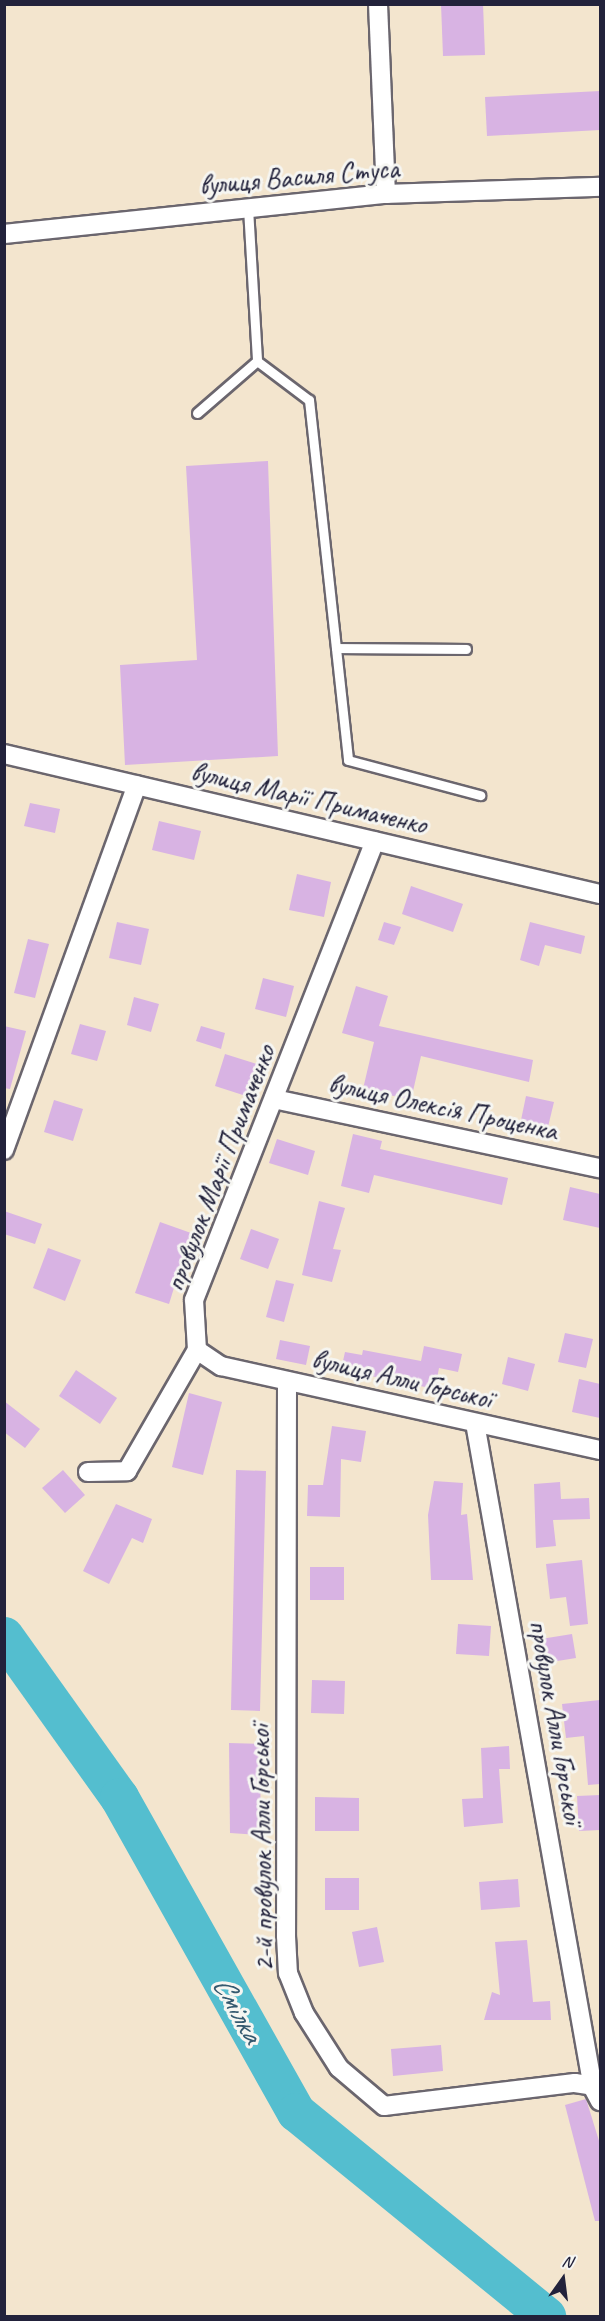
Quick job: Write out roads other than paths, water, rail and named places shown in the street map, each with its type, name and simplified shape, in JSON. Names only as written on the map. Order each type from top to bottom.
[{"type":"street","points":[[378,4],[386,194]]},
{"type":"street","name":"вулиця Василя Стуса","points":[[4,234],[386,194],[600,187]]},
{"type":"street","name":"вулиця Марії Примаченко","points":[[4,754],[600,894]]},
{"type":"street","points":[[4,1150],[137,785]]},
{"type":"street","name":"провулок Марії Примаченко","points":[[196,1350],[194,1300],[375,841]]},
{"type":"street","name":"вулиця Олексія Проценка","points":[[274,1099],[600,1168]]},
{"type":"street","points":[[88,1472],[127,1471],[196,1350]]},
{"type":"street","name":"вулиця Алли Горської","points":[[196,1350],[221,1366],[600,1450]]},
{"type":"street","name":"2-й провулок Алли Горської","points":[[287,1381],[286,1936],[288,1973],[304,2013],[339,2068],[384,2106],[575,2084],[598,2092]]},
{"type":"street","name":"провулок Алли Горської","points":[[475,1423],[598,2092]]},
{"type":"lane","points":[[248,208],[257,361],[309,400],[348,760],[480,795]]},
{"type":"lane","points":[[197,413],[257,361]]},
{"type":"lane","points":[[336,648],[466,649]]},
{"type":"waterway","name":"Смілка","points":[[4,1636],[119,1797],[296,2112],[546,2316]]}]
